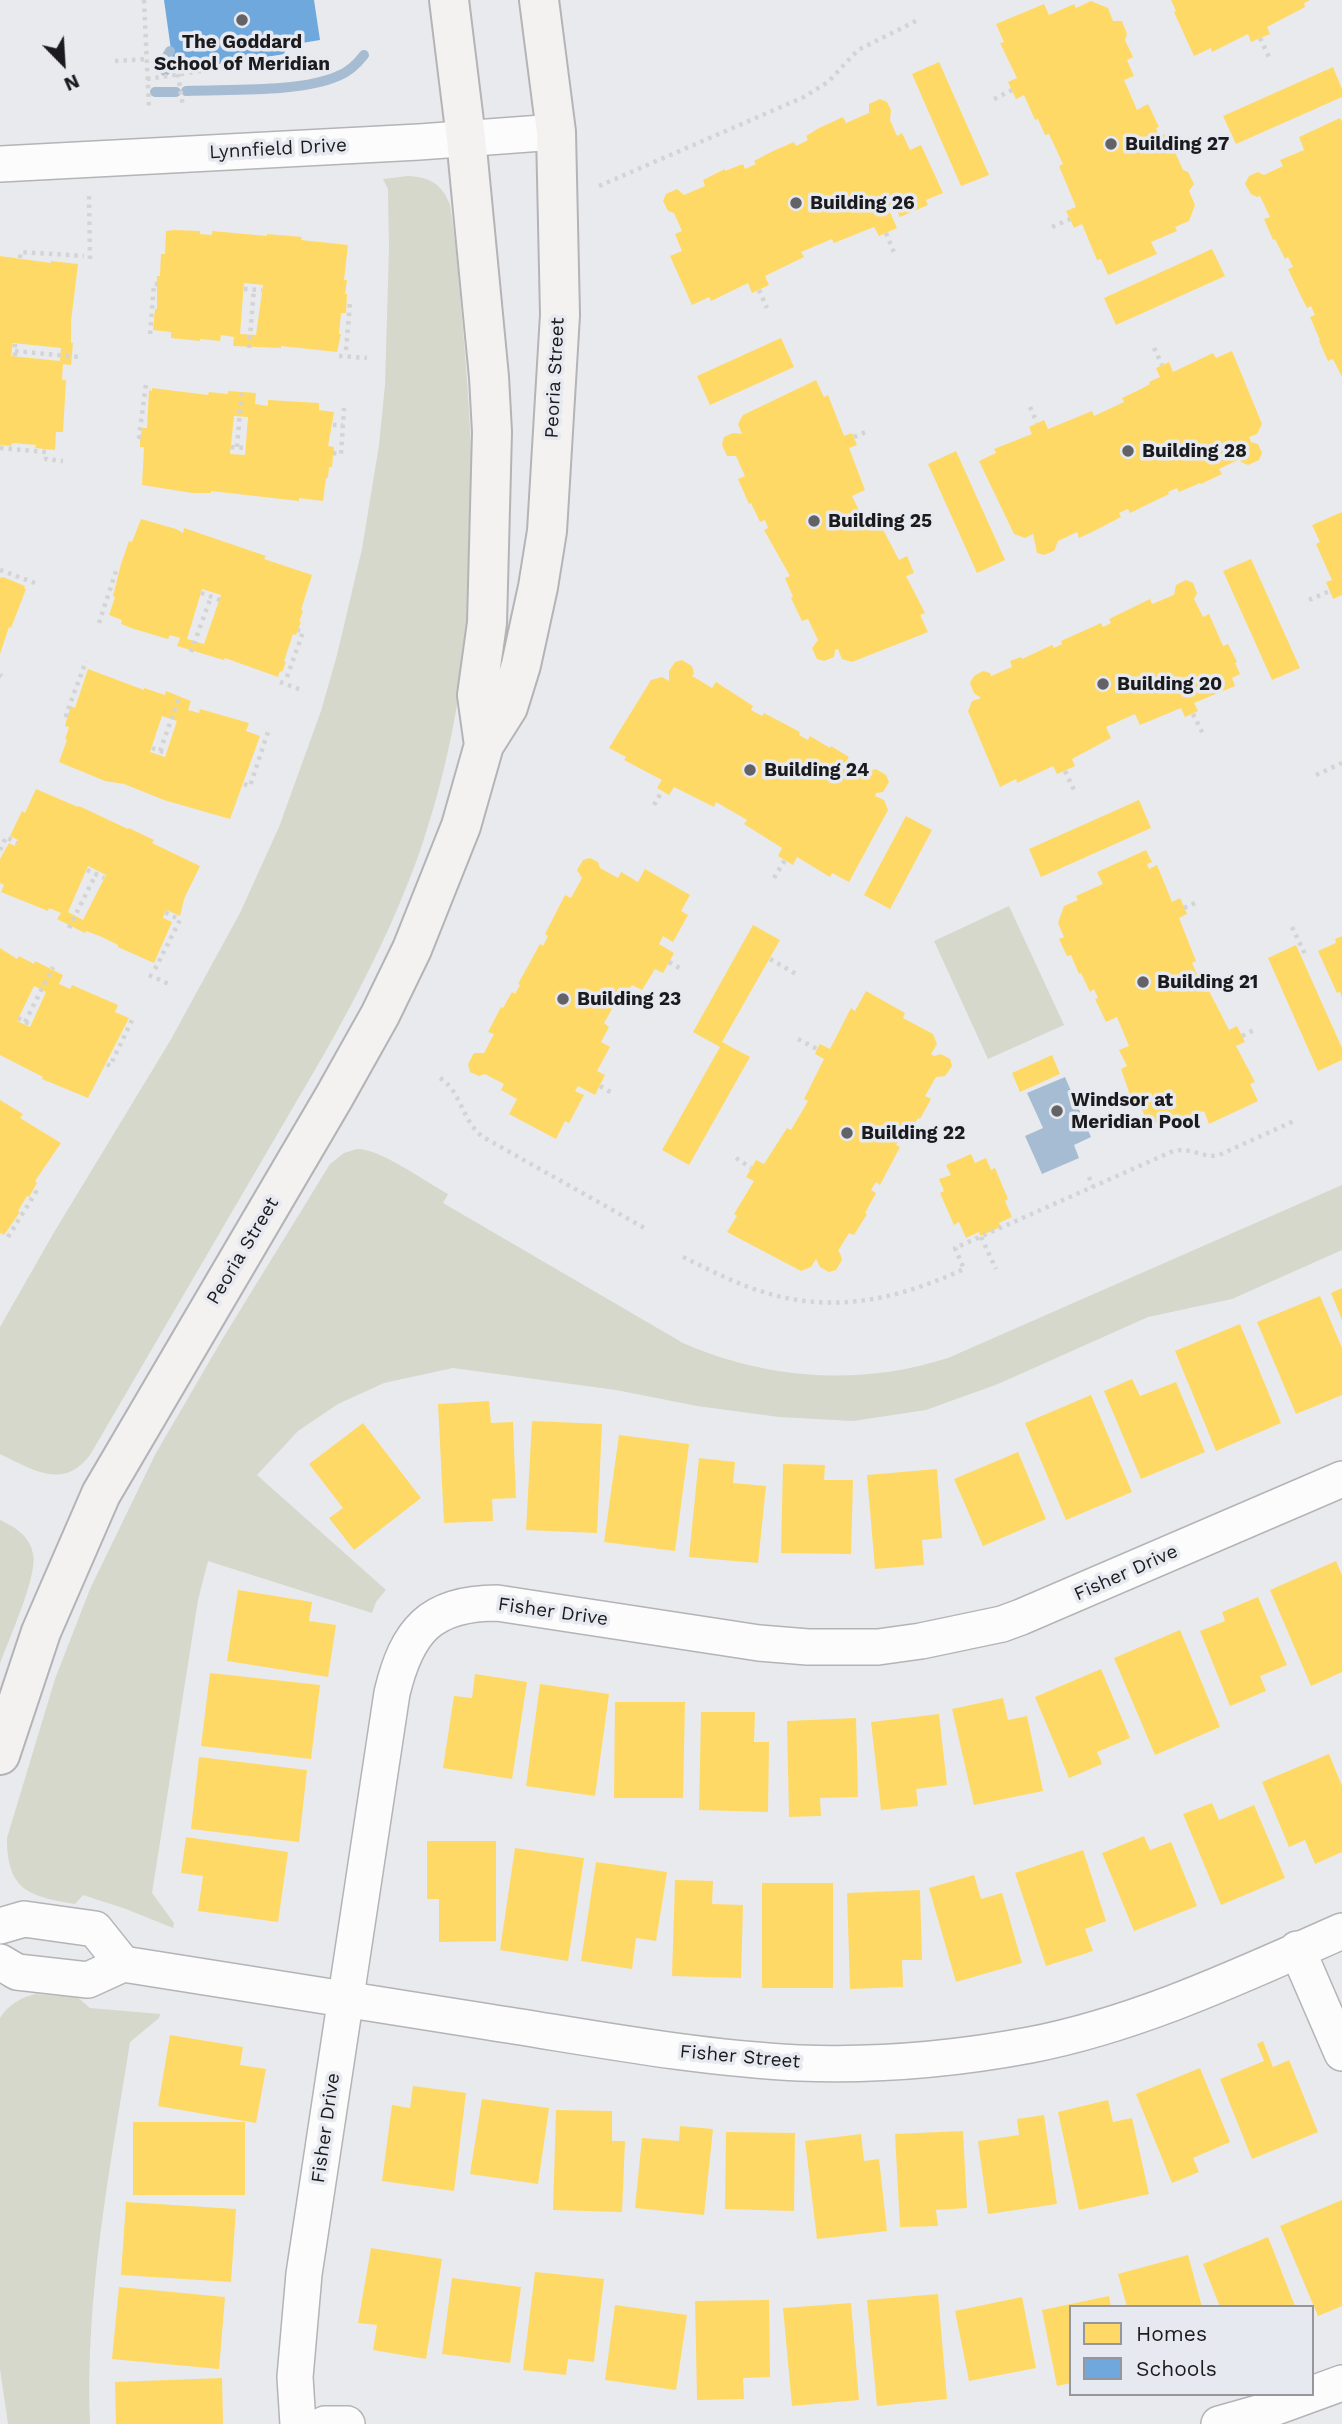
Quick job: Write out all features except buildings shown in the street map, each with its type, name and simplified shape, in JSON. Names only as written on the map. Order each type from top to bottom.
[{"type":"main road","name":"Peoria Street","points":[[449,0],[466,138],[492,432],[487,623],[477,695],[484,746]]},
{"type":"main road","name":"Peoria Street","points":[[0,1755],[41,1632],[101,1494],[334,1097],[412,949],[461,826],[484,746],[508,707],[521,665],[547,531],[560,315],[556,132],[539,0]]},
{"type":"street","name":"Lynnfield Drive","points":[[0,164],[556,132]]},
{"type":"street","name":"Fisher Drive","points":[[298,2424],[295,2377],[300,2306],[396,1676],[400,1662],[414,1637],[430,1620],[442,1612],[468,1604],[497,1603],[759,1643],[808,1647],[867,1647],[922,1641],[1002,1624],[1342,1479]]},
{"type":"street","points":[[0,1926],[24,1919],[95,1929],[123,1964],[88,1980],[17,1972],[0,1962]]},
{"type":"street","name":"Fisher Street","points":[[123,1964],[701,2055],[803,2063],[880,2062],[980,2053],[1088,2031],[1158,2008],[1342,1931]]},
{"type":"street","points":[[1297,1950],[1342,2053]]},
{"type":"street","points":[[1314,2394],[1342,2384]]},
{"type":"street","points":[[1219,2424],[1308,2396]]},
{"type":"street","points":[[325,2424],[347,2424]]},
{"type":"path","points":[[144,0],[149,108]]},
{"type":"path","points":[[598,186],[804,97],[828,82],[864,46],[920,19]]},
{"type":"path","points":[[1260,38],[1269,57]]},
{"type":"path","points":[[115,61],[146,59]]},
{"type":"path","points":[[147,79],[249,64],[248,59]]},
{"type":"path","points":[[178,74],[183,107]]},
{"type":"path","points":[[994,99],[1012,90]]},
{"type":"path","points":[[89,191],[90,260]]},
{"type":"path","points":[[1052,227],[1070,219]]},
{"type":"path","points":[[886,233],[895,255]]},
{"type":"path","points":[[20,258],[21,251],[84,256]]},
{"type":"path","points":[[62,262],[63,255]]},
{"type":"path","points":[[150,334],[154,284],[157,284]]},
{"type":"path","points":[[244,289],[262,290]]},
{"type":"path","points":[[249,348],[254,289]]},
{"type":"path","points":[[759,290],[767,308]]},
{"type":"path","points":[[346,350],[343,341],[351,303],[347,303]]},
{"type":"path","points":[[15,343],[15,354],[79,357]]},
{"type":"path","points":[[1154,348],[1162,365]]},
{"type":"path","points":[[339,356],[367,358]]},
{"type":"path","points":[[141,437],[146,384]]},
{"type":"path","points":[[242,389],[234,447],[246,448]]},
{"type":"path","points":[[1030,407],[1037,423]]},
{"type":"path","points":[[333,453],[341,454],[344,408]]},
{"type":"path","points":[[333,425],[343,425]]},
{"type":"path","points":[[853,437],[868,431]]},
{"type":"path","points":[[0,448],[47,451],[46,459],[63,461]]},
{"type":"path","points":[[0,570],[16,579],[34,583]]},
{"type":"path","points":[[99,624],[116,571],[120,572]]},
{"type":"path","points":[[1310,600],[1329,591]]},
{"type":"path","points":[[201,593],[219,600]]},
{"type":"path","points":[[191,652],[211,597]]},
{"type":"path","points":[[106,603],[112,606]]},
{"type":"path","points":[[287,677],[287,667],[303,632],[298,630]]},
{"type":"path","points":[[68,716],[66,715],[86,661]]},
{"type":"path","points":[[280,682],[304,691]]},
{"type":"path","points":[[152,748],[163,752],[180,695]]},
{"type":"path","points":[[1194,713],[1203,734]]},
{"type":"path","points":[[244,784],[250,786],[259,749],[268,732]]},
{"type":"path","points":[[1316,775],[1342,763]]},
{"type":"path","points":[[1065,771],[1074,790]]},
{"type":"path","points":[[654,805],[662,791]]},
{"type":"path","points":[[0,850],[6,838],[17,843]]},
{"type":"path","points":[[774,878],[785,860]]},
{"type":"path","points":[[87,870],[104,878]]},
{"type":"path","points":[[69,928],[96,874]]},
{"type":"path","points":[[1184,908],[1197,902]]},
{"type":"path","points":[[155,969],[180,920],[165,912]]},
{"type":"path","points":[[1292,927],[1305,954]]},
{"type":"path","points":[[770,959],[796,974]]},
{"type":"path","points":[[669,962],[681,969]]},
{"type":"path","points":[[18,1018],[28,1024],[53,967]]},
{"type":"path","points":[[149,975],[171,985]]},
{"type":"path","points":[[107,1064],[110,1066],[134,1016]]},
{"type":"path","points":[[1242,1036],[1256,1029]]},
{"type":"path","points":[[799,1039],[817,1049]]},
{"type":"path","points":[[440,1078],[455,1093],[468,1122],[483,1137],[648,1230]]},
{"type":"path","points":[[600,1086],[614,1094]]},
{"type":"path","points":[[683,1257],[766,1293],[806,1301],[874,1300],[932,1284],[964,1269],[955,1248],[1180,1149],[1213,1157],[1294,1121]]},
{"type":"path","points":[[736,1158],[751,1168]]},
{"type":"path","points":[[1089,1177],[1093,1187]]},
{"type":"path","points":[[8,1237],[36,1192],[33,1190]]},
{"type":"path","points":[[981,1237],[996,1269]]},
{"type":"shaded area","points":[[408,176],[434,183],[450,205],[469,406],[472,470],[470,596],[464,659],[440,783],[422,845],[401,899],[377,953],[323,1056],[90,1455],[80,1466],[69,1472],[47,1474],[0,1454],[0,1327],[170,1041],[240,913],[279,827],[321,711],[362,549],[379,445],[385,385],[389,248],[388,189],[383,179]]},
{"type":"shaded area","points":[[1009,906],[1064,1025],[988,1059],[934,941]]},
{"type":"shaded area","points":[[357,1149],[378,1154],[416,1174],[448,1194],[443,1203],[683,1343],[748,1365],[815,1375],[882,1373],[948,1358],[1342,1185],[1342,1250],[1232,1299],[1148,1317],[998,1384],[926,1410],[853,1421],[779,1417],[697,1406],[616,1390],[453,1368],[384,1383],[338,1404],[298,1431],[257,1475],[386,1590],[376,1602],[372,1613],[208,1561],[198,1600],[152,1893],[174,1923],[173,1928],[83,1895],[75,1904],[33,1894],[16,1880],[11,1870],[7,1838],[55,1679],[90,1589],[156,1453],[223,1338],[330,1164],[344,1153]]},
{"type":"shaded area","points":[[0,1520],[16,1529],[29,1542],[33,1564],[27,1592],[0,1664]]},
{"type":"shaded area","points":[[35,1994],[77,1997],[90,2008],[160,2014],[159,2018],[130,2042],[95,2280],[89,2376],[90,2424],[8,2424],[0,2369],[0,2018],[15,2003]]},
{"type":"water","name":"Windsor at Meridian Pool","points":[[1065,1077],[1091,1137],[1074,1145],[1079,1158],[1042,1174],[1025,1136],[1043,1128],[1027,1093]]},
{"type":"waterway","points":[[165,71],[166,58],[170,51]]},
{"type":"waterway","points":[[186,91],[304,85],[342,74],[364,55]]},
{"type":"waterway","points":[[155,92],[176,92]]},
{"type":"place","name":"The Goddard School of Meridian","points":[[242,20]]},
{"type":"place","name":"Building 27","points":[[1111,144]]},
{"type":"place","name":"Building 26","points":[[796,203]]},
{"type":"place","name":"Building 28","points":[[1128,451]]},
{"type":"place","name":"Building 25","points":[[814,521]]},
{"type":"place","name":"Building 20","points":[[1103,684]]},
{"type":"place","name":"Building 24","points":[[750,770]]},
{"type":"place","name":"Building 21","points":[[1143,982]]},
{"type":"place","name":"Building 23","points":[[563,999]]},
{"type":"place","name":"Windsor at Meridian Pool","points":[[1057,1111]]},
{"type":"place","name":"Building 22","points":[[847,1133]]}]
